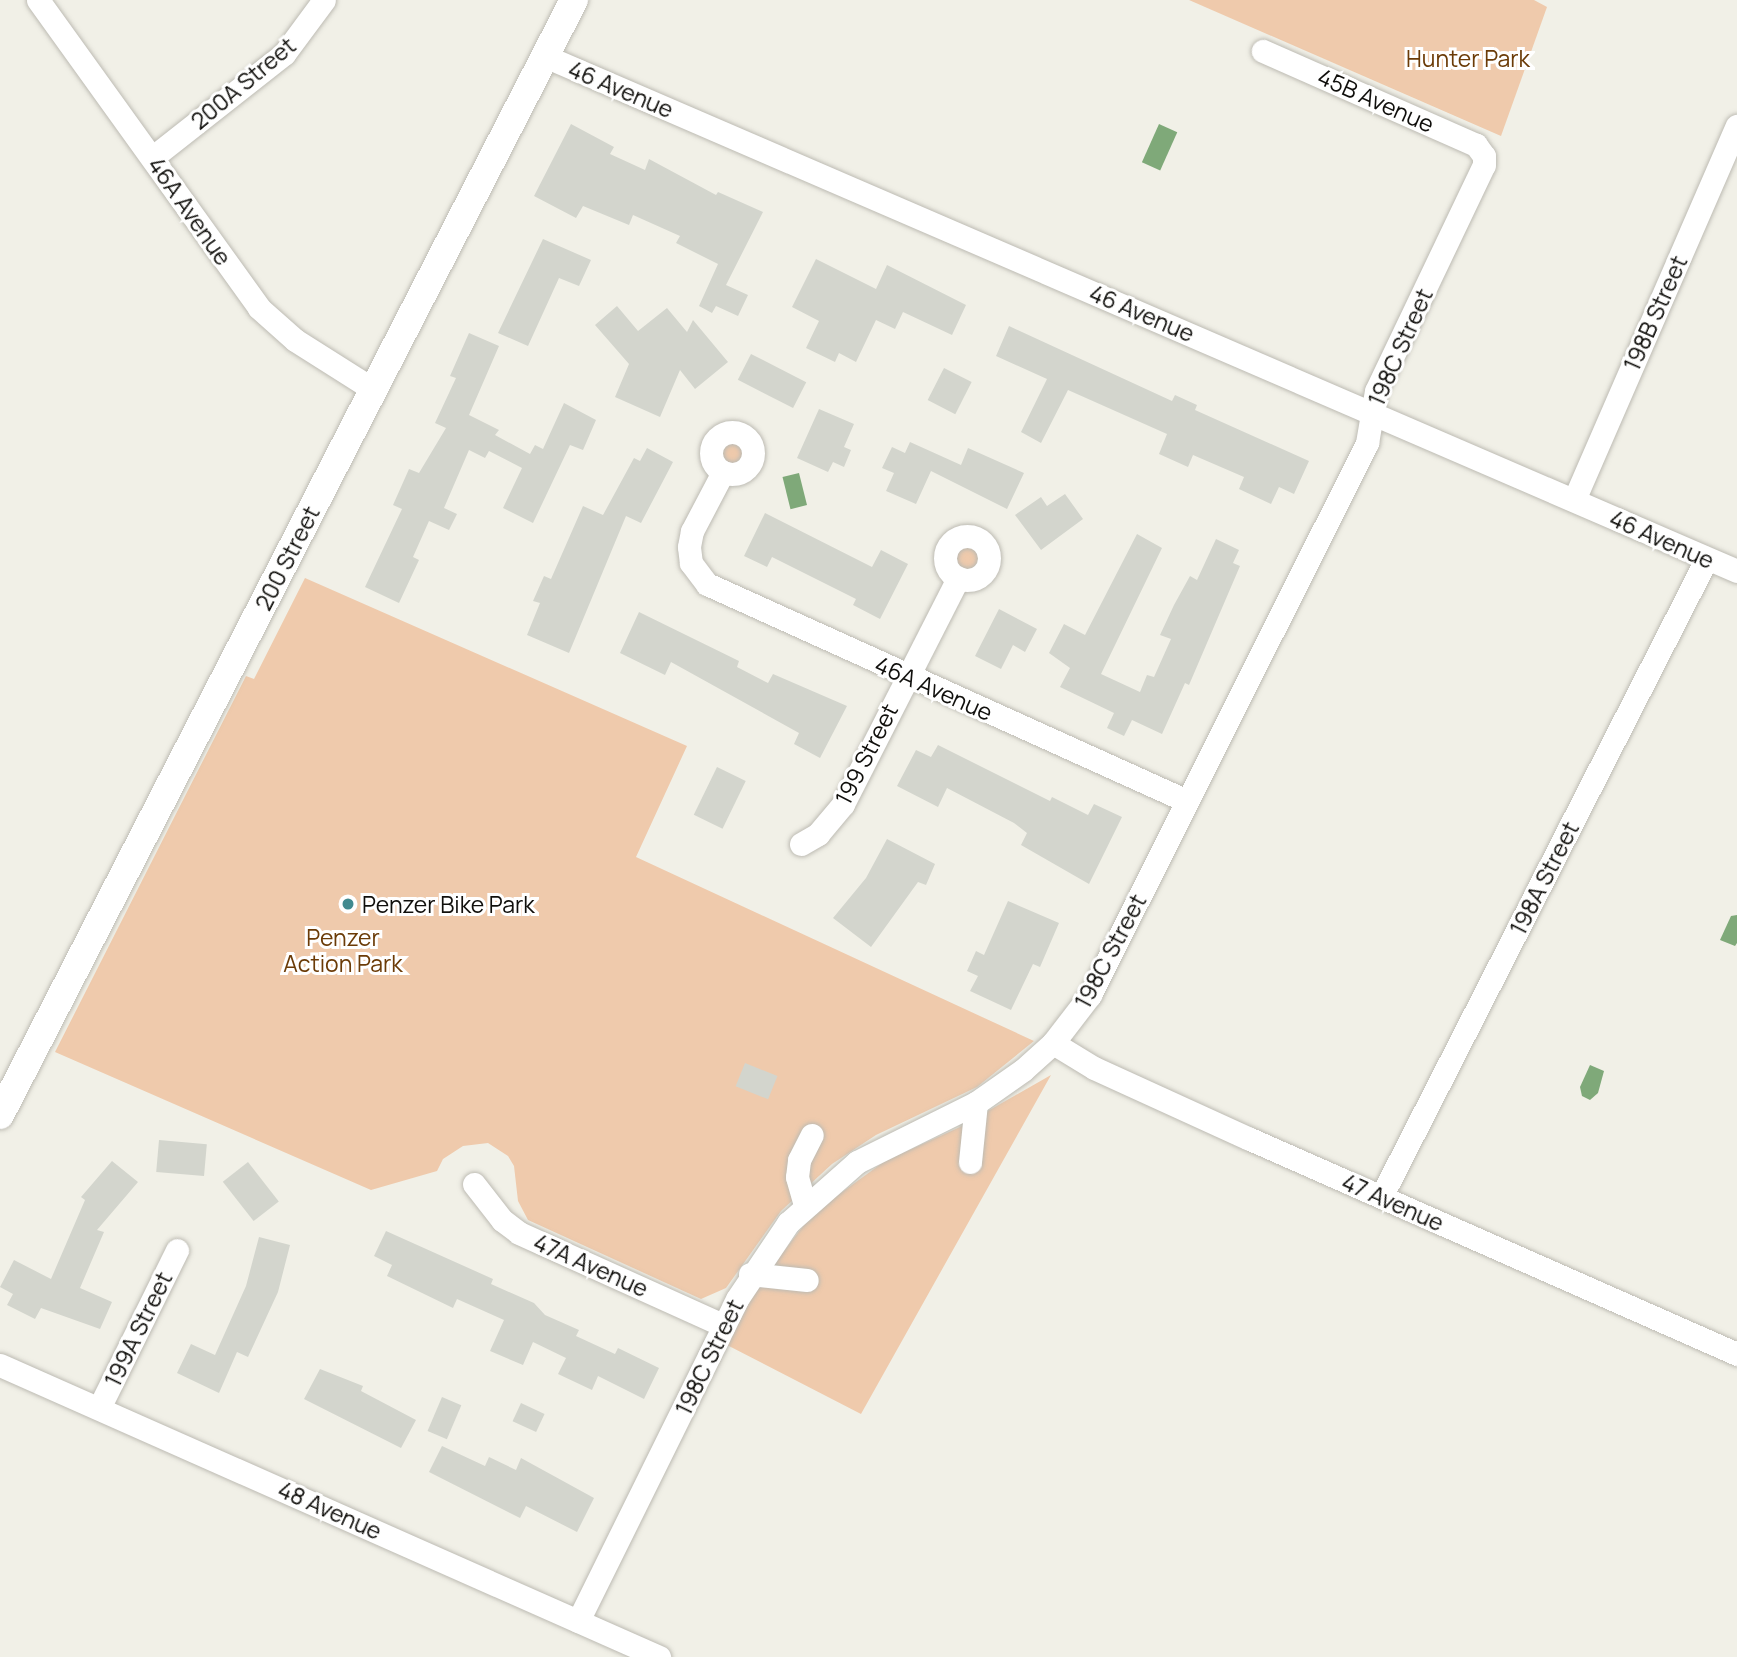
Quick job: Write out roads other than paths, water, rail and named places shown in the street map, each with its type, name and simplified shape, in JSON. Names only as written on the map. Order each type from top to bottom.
[{"type":"main road","name":"200 Street","points":[[0,1115],[574,0]]},
{"type":"street","name":"46A Avenue","points":[[38,0],[259,308],[295,340],[373,390]]},
{"type":"street","name":"200A Street","points":[[153,157],[284,54],[324,0]]},
{"type":"street","name":"45B Avenue","points":[[1263,51],[1476,145],[1484,156]]},
{"type":"street","name":"46 Avenue","points":[[547,57],[1737,572]]},
{"type":"street","name":"198B Street","points":[[1574,500],[1737,126]]},
{"type":"street","name":"198C Street","points":[[578,1621],[750,1274],[805,1205],[857,1162],[976,1103],[1053,1043],[1101,974],[1367,443],[1376,391],[1484,165],[1484,156]]},
{"type":"street","name":"46A Avenue","points":[[723,472],[692,531],[691,563],[698,576],[717,591],[1187,801]]},
{"type":"street","name":"198A Street","points":[[1381,1197],[1707,558]]},
{"type":"street","name":"199 Street","points":[[801,844],[824,828],[843,804],[958,578]]},
{"type":"street","name":"47 Avenue","points":[[1053,1043],[1094,1068],[1737,1354]]},
{"type":"street","points":[[970,1162],[976,1103]]},
{"type":"street","points":[[805,1205],[797,1177],[799,1160],[812,1135]]},
{"type":"street","name":"47A Avenue","points":[[474,1184],[502,1220],[519,1233],[723,1325]]},
{"type":"street","name":"199A Street","points":[[99,1408],[177,1250]]},
{"type":"street","points":[[750,1274],[807,1280]]},
{"type":"street","name":"48 Avenue","points":[[0,1365],[659,1657]]},
{"type":"place","name":"Penzer Bike Park","points":[[348,904]]},
{"type":"park label","name":"Hunter Park","points":[[1468,58]]},
{"type":"park label","name":"Penzer Action Park","points":[[343,950]]}]
